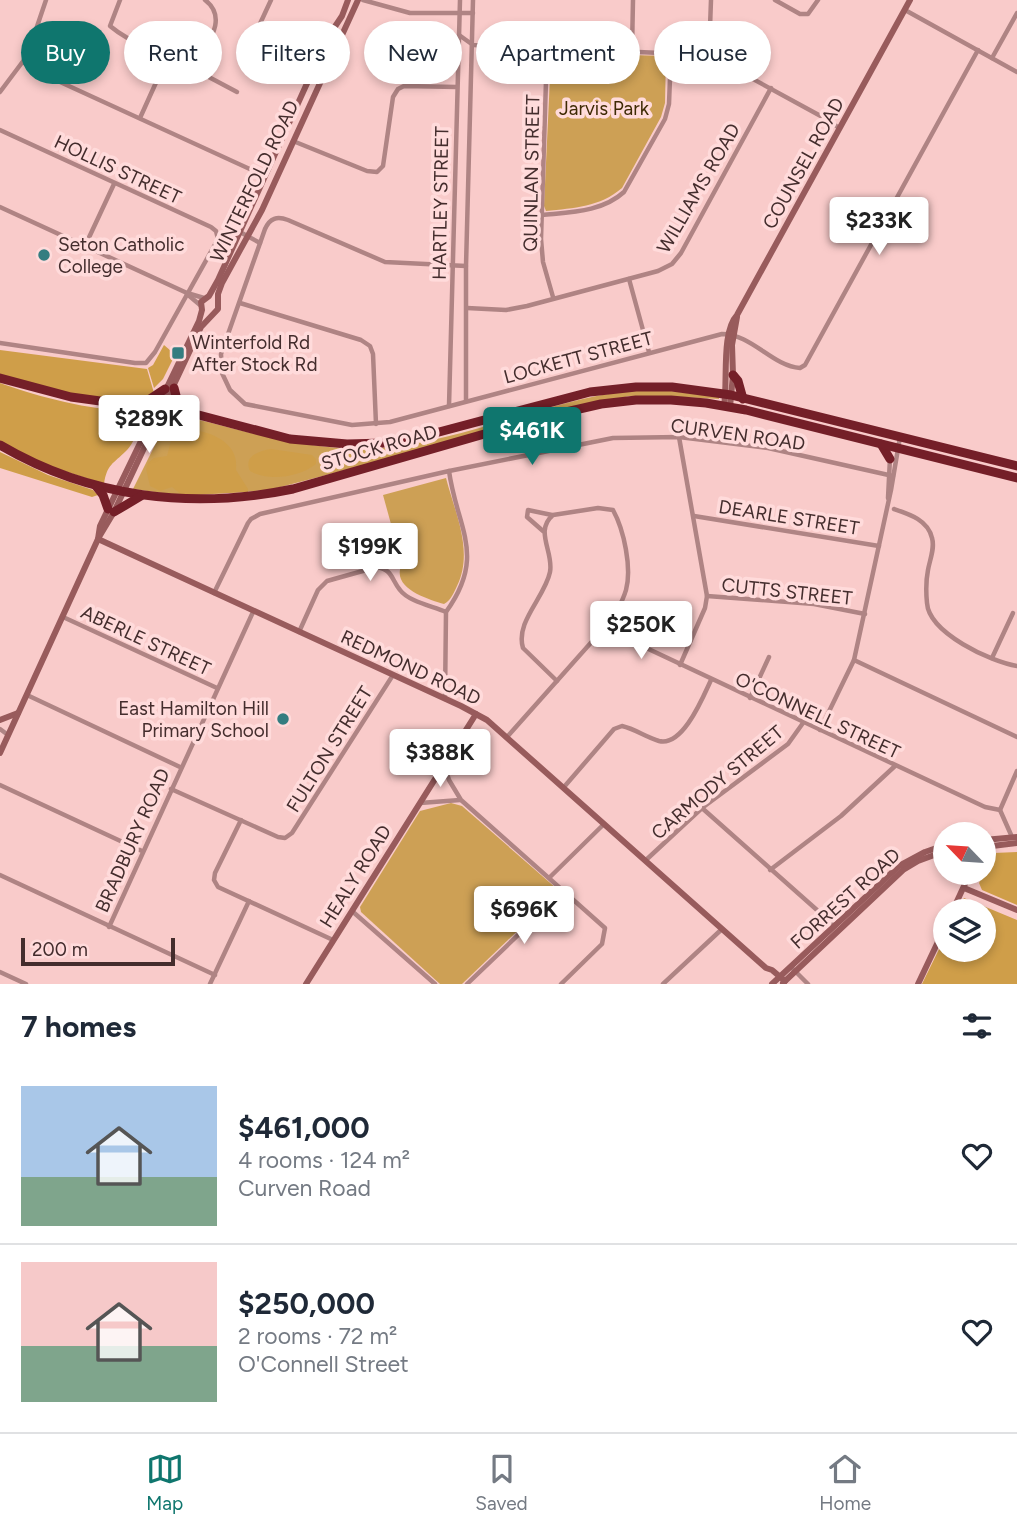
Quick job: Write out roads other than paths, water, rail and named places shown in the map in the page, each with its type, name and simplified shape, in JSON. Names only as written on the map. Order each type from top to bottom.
[{"type":"highway","points":[[733,375],[743,398]]},
{"type":"highway","name":"STOCK ROAD","points":[[0,379],[52,393],[180,411],[290,439],[365,444],[424,436],[574,396],[605,390],[656,387],[743,398],[1017,466]]},
{"type":"highway","points":[[141,405],[169,389],[180,411]]},
{"type":"highway","name":"STOCK ROAD","points":[[0,445],[45,468],[96,486],[141,496],[201,500],[273,493],[540,418],[601,404],[653,399],[727,406],[1017,478]]},
{"type":"highway","points":[[881,444],[890,459]]},
{"type":"highway","points":[[96,486],[111,510],[141,496]]},
{"type":"street","points":[[39,21],[46,0]]},
{"type":"street","points":[[120,0],[110,26],[124,36]]},
{"type":"street","points":[[205,0],[215,9],[216,21]]},
{"type":"street","points":[[261,21],[271,0]]},
{"type":"street","points":[[350,0],[376,2],[410,13],[473,13]]},
{"type":"street","name":"WINTERFOLD ROAD","points":[[169,389],[204,302],[240,232],[328,37],[350,0]]},
{"type":"street","name":"WINTERFOLD ROAD","points":[[0,753],[98,539],[100,526],[111,510],[201,327],[218,309],[222,283],[248,236],[360,0]]},
{"type":"street","name":"HARTLEY STREET","points":[[460,0],[460,21]]},
{"type":"street","name":"HARTLEY STREET","points":[[466,402],[466,266],[473,0]]},
{"type":"street","points":[[633,0],[633,21]]},
{"type":"street","points":[[710,0],[710,21]]},
{"type":"street","points":[[775,0],[800,14],[808,14],[818,0]]},
{"type":"street","name":"COUNSEL ROAD","points":[[729,395],[730,335],[737,315],[912,0]]},
{"type":"street","points":[[907,11],[1017,72]]},
{"type":"street","points":[[992,58],[1017,13]]},
{"type":"street","points":[[462,38],[476,45]]},
{"type":"street","points":[[730,335],[746,340],[790,366],[800,368],[805,365],[978,50]]},
{"type":"street","points":[[0,92],[21,65]]},
{"type":"street","points":[[65,84],[265,176]]},
{"type":"street","points":[[140,118],[155,84]]},
{"type":"street","points":[[222,84],[237,92]]},
{"type":"street","name":"HARTLEY STREET","points":[[449,407],[457,84]]},
{"type":"street","name":"QUINLAN STREET","points":[[546,84],[543,262],[553,298]]},
{"type":"street","points":[[542,215],[583,211],[614,201],[624,192],[665,119],[670,84]]},
{"type":"street","points":[[763,84],[841,126]]},
{"type":"street","points":[[293,141],[368,171],[377,172],[383,166],[393,97],[398,89],[404,86],[457,87]]},
{"type":"street","name":"WILLIAMS ROAD","points":[[467,308],[506,310],[658,271],[672,264],[681,253],[771,88]]},
{"type":"street","name":"HOLLIS STREET","points":[[0,130],[216,231],[218,239],[187,293]]},
{"type":"street","points":[[85,246],[114,184]]},
{"type":"street","points":[[0,206],[204,302],[218,301]]},
{"type":"street","points":[[376,424],[373,354],[370,346],[360,340],[240,303],[269,221],[279,218],[379,260],[466,266]]},
{"type":"street","points":[[240,232],[260,243]]},
{"type":"street","points":[[629,279],[649,352]]},
{"type":"street","points":[[0,343],[146,363],[155,352],[187,293]]},
{"type":"street","points":[[204,302],[205,314],[212,314]]},
{"type":"street","name":"LOCKETT STREET","points":[[240,303],[222,354],[222,373],[230,390],[245,404],[352,425],[376,424],[449,407],[709,336],[730,335]]},
{"type":"street","name":"COUNSEL ROAD","points":[[727,406],[733,375],[730,335]]},
{"type":"street","points":[[679,436],[707,596],[705,608],[680,665]]},
{"type":"street","name":"CURVEN ROAD","points":[[214,594],[251,519],[260,514],[449,471],[613,438],[679,436],[768,448],[890,475]]},
{"type":"street","points":[[890,475],[897,437]]},
{"type":"street","points":[[820,730],[854,660],[879,546],[888,499],[890,459],[895,447]]},
{"type":"street","points":[[444,698],[446,612],[453,603],[467,569],[469,554],[449,471]]},
{"type":"street","points":[[507,737],[596,637],[608,630],[626,591],[629,575],[621,524],[613,510],[598,508],[553,515],[528,510],[527,517],[543,531]]},
{"type":"street","points":[[894,509],[921,521],[932,538],[927,606],[937,623],[964,644],[992,658],[1017,666]]},
{"type":"street","points":[[553,515],[547,520],[543,531],[551,570],[525,626],[521,642],[523,648],[557,681]]},
{"type":"street","name":"DEARLE STREET","points":[[694,516],[879,546]]},
{"type":"street","name":"REDMOND ROAD","points":[[98,539],[476,714],[564,787],[779,982]]},
{"type":"street","points":[[299,633],[318,590],[327,582],[377,567],[391,573],[400,591],[407,596],[446,612]]},
{"type":"street","name":"CUTTS STREET","points":[[707,596],[814,604],[865,614]]},
{"type":"street","name":"BRADBURY ROAD","points":[[108,927],[253,612]]},
{"type":"street","points":[[992,658],[1013,613]]},
{"type":"street","name":"ABERLE STREET","points":[[63,617],[217,688]]},
{"type":"street","name":"O'CONNELL STREET","points":[[608,630],[895,766],[989,809],[1000,810]]},
{"type":"street","points":[[750,698],[769,657]]},
{"type":"street","points":[[854,660],[1017,737]]},
{"type":"street","name":"FULTON STREET","points":[[171,789],[285,838],[292,833],[393,675]]},
{"type":"street","points":[[564,787],[614,729],[622,726],[658,740],[665,741],[670,738],[693,719],[711,680]]},
{"type":"street","points":[[27,695],[180,767]]},
{"type":"street","points":[[9,732],[0,721],[19,713]]},
{"type":"street","name":"HEALY ROAD","points":[[306,984],[476,714]]},
{"type":"street","name":"CARMODY STREET","points":[[646,860],[702,808],[788,744],[803,723]]},
{"type":"street","points":[[0,729],[9,732]]},
{"type":"street","points":[[444,765],[461,800],[605,928],[602,944],[561,984]]},
{"type":"street","points":[[770,870],[841,816],[895,766]]},
{"type":"street","points":[[1012,841],[1000,810],[1017,771]]},
{"type":"street","points":[[0,785],[142,851]]},
{"type":"street","points":[[419,803],[461,800]]},
{"type":"street","points":[[702,808],[837,929]]},
{"type":"street","points":[[241,820],[215,873],[218,887],[334,940]]},
{"type":"street","points":[[550,877],[604,824]]},
{"type":"street","name":"FORREST ROAD","points":[[837,929],[906,861],[933,849]]},
{"type":"street","name":"FORREST ROAD","points":[[779,982],[903,870],[933,855]]},
{"type":"street","points":[[0,875],[215,975]]},
{"type":"street","points":[[958,899],[964,888],[1017,910]]},
{"type":"street","points":[[467,984],[564,891]]},
{"type":"street","points":[[211,984],[249,901]]},
{"type":"street","points":[[352,911],[435,984]]},
{"type":"street","points":[[663,984],[722,929]]},
{"type":"street","points":[[918,984],[933,952]]},
{"type":"street","points":[[793,969],[808,984]]},
{"type":"street","points":[[0,972],[26,984]]},
{"type":"place","name":"Seton Catholic College","points":[[44,255]]},
{"type":"place","name":"Winterfold Rd After Stock Rd","points":[[178,353]]},
{"type":"place","name":"East Hamilton Hill Primary School","points":[[283,719]]},
{"type":"park label","name":"Jarvis Park","points":[[604,108]]}]
